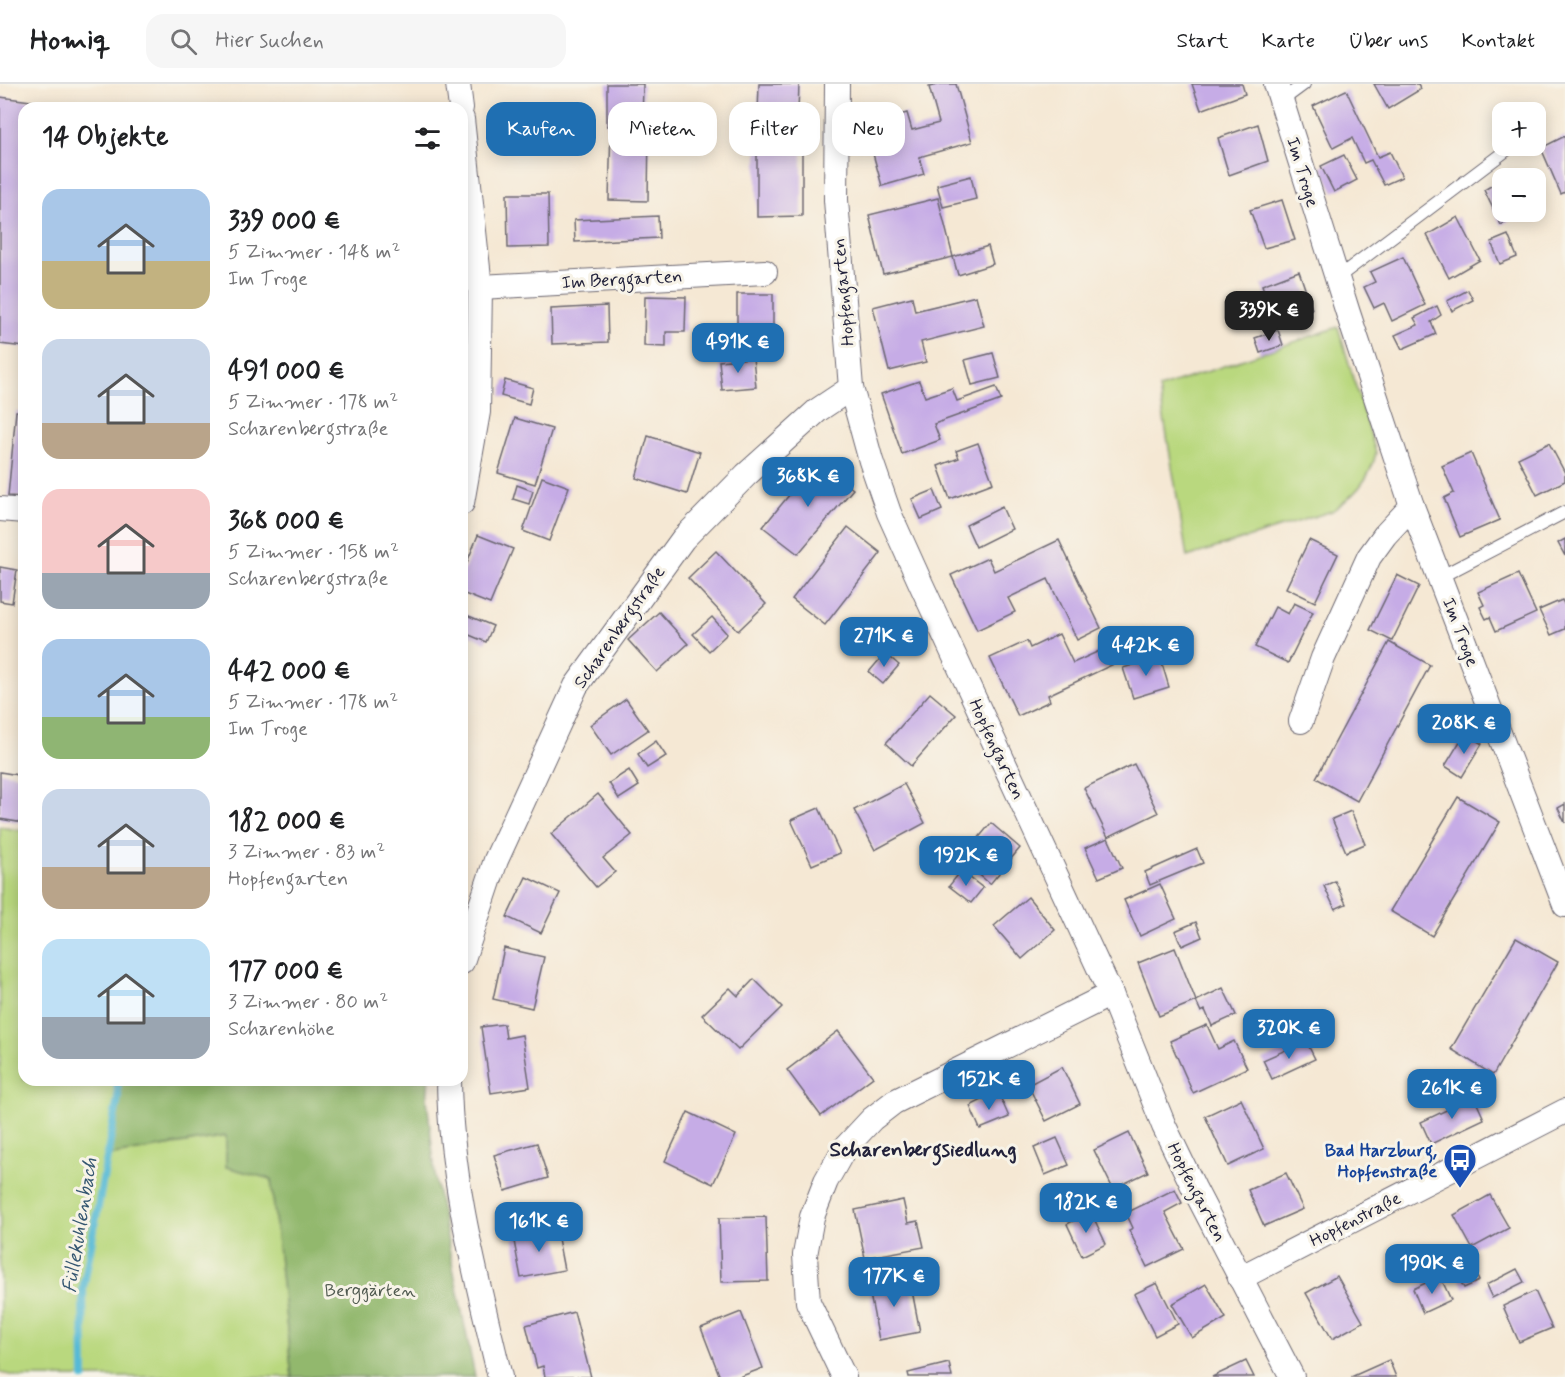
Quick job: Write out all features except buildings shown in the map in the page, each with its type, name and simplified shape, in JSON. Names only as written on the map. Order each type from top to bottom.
[{"type":"street","points":[[458,84],[460,102]]},
{"type":"street","name":"Hopfengarten","points":[[837,84],[836,200],[851,388],[871,461],[890,513],[1111,994],[1164,1126],[1292,1377]]},
{"type":"street","name":"Im Troge","points":[[1278,92],[1412,506],[1563,894]]},
{"type":"street","points":[[468,175],[480,287],[478,412],[468,469]]},
{"type":"street","name":"Im Berggarten","points":[[480,287],[765,272]]},
{"type":"street","name":"Scharenbergstraße","points":[[468,944],[496,860],[576,686],[683,539],[746,475],[810,418],[851,388]]},
{"type":"street","points":[[1301,721],[1323,658],[1368,557],[1384,535],[1412,506]]},
{"type":"street","points":[[0,509],[18,510]]},
{"type":"street","points":[[844,1377],[808,1302],[805,1255],[812,1217],[826,1181],[844,1149],[872,1119],[894,1102],[1111,994]]},
{"type":"street","points":[[449,1086],[449,1124],[466,1233],[500,1377]]},
{"type":"street","name":"Hopfenstraße","points":[[1240,1278],[1565,1111]]},
{"type":"lane","name":"Im Troge","points":[[1278,92],[1304,84]]},
{"type":"lane","points":[[1337,278],[1499,156]]},
{"type":"lane","name":"Im Troge","points":[[1440,577],[1565,512]]},
{"type":"green space","points":[[1338,327],[1376,453],[1365,479],[1354,493],[1332,511],[1187,557],[1159,388]]},
{"type":"green space","points":[[0,827],[18,830],[18,1086],[117,1086],[118,1097],[107,1156],[227,1136],[226,1167],[271,1179],[292,1377],[21,1377],[0,1373]]},
{"type":"green space","name":"Berggärten","points":[[118,1086],[428,1086],[427,1099],[436,1183],[475,1377],[292,1377],[271,1179],[226,1167],[226,1136],[107,1156]]},
{"type":"waterway","name":"Füllekuhlenbach","points":[[84,1377],[83,1289],[118,1097],[117,1086]]},
{"type":"place","name":"Bad Harzburg, Hopfenstraße","points":[[1460,1189]]},
{"type":"district","name":"Scharenbergsiedlung","points":[[923,1149]]}]
